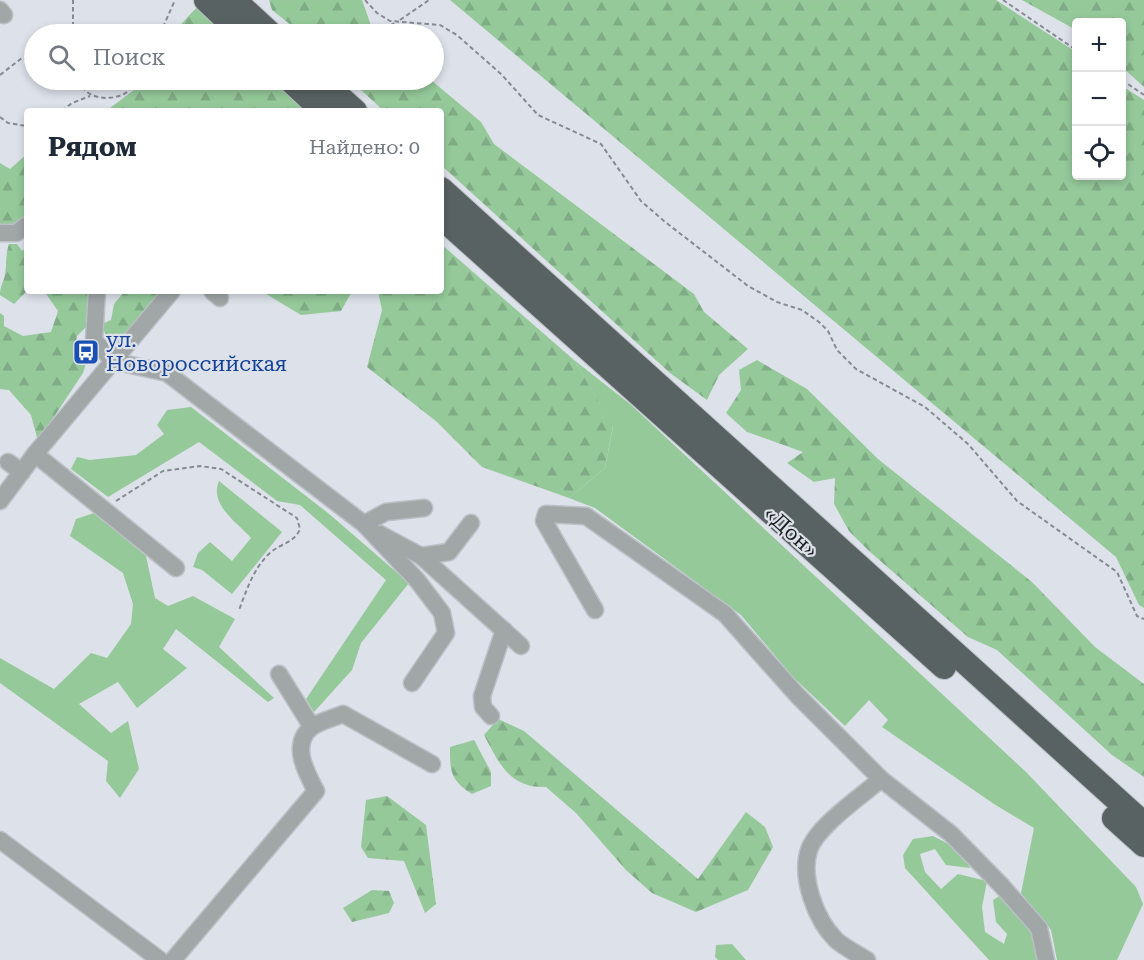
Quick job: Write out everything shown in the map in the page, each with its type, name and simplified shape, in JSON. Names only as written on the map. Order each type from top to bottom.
[{"type":"highway","points":[[206,0],[231,24]]},
{"type":"highway","points":[[234,0],[260,24]]},
{"type":"highway","points":[[301,90],[320,108]]},
{"type":"highway","points":[[331,90],[352,108]]},
{"type":"highway","name":"«Дон»","points":[[444,192],[1144,824]]},
{"type":"highway","name":"«Дон»","points":[[444,220],[1144,845]]},
{"type":"street","points":[[0,233],[16,234],[24,227]]},
{"type":"street","points":[[97,294],[94,340],[113,361],[167,373],[364,525],[417,580],[442,613],[446,633],[412,683]]},
{"type":"street","points":[[0,501],[15,467],[35,454],[169,294]]},
{"type":"street","points":[[35,454],[176,568]]},
{"type":"street","points":[[364,525],[386,512],[424,508]]},
{"type":"street","points":[[595,610],[544,521],[546,513],[586,516],[725,614],[797,695],[881,779],[951,834],[1001,885],[1039,928],[1046,960]]},
{"type":"street","points":[[420,556],[449,552],[471,523]]},
{"type":"street","points":[[364,525],[420,556],[521,646]]},
{"type":"street","points":[[491,716],[483,707],[482,696],[504,630]]},
{"type":"street","points":[[279,674],[312,727]]},
{"type":"street","points":[[173,960],[316,791],[303,766],[301,742],[312,727],[343,714],[432,764]]},
{"type":"street","points":[[867,960],[836,940],[815,909],[807,874],[809,850],[821,831],[881,779]]},
{"type":"street","points":[[0,840],[160,960]]},
{"type":"path","points":[[73,0],[73,24]]},
{"type":"path","points":[[164,24],[175,0]]},
{"type":"path","points":[[364,0],[377,13],[397,21],[430,24]]},
{"type":"path","points":[[393,24],[429,0]]},
{"type":"path","points":[[1003,0],[1072,47]]},
{"type":"path","points":[[444,27],[457,35],[502,75],[538,115],[601,144],[640,201],[664,221],[748,286],[777,302],[802,310],[819,322],[828,331],[837,350],[856,369],[925,407],[968,444],[1017,501],[1117,572],[1137,616],[1144,619]]},
{"type":"path","points":[[0,75],[24,58]]},
{"type":"path","points":[[1126,83],[1144,95]]},
{"type":"path","points":[[83,90],[90,96]]},
{"type":"path","points":[[66,108],[90,96],[106,98],[125,94],[128,90]]},
{"type":"path","points":[[0,117],[8,123],[24,126]]},
{"type":"path","points":[[103,508],[128,495],[163,471],[200,466],[221,469],[297,518],[300,529],[296,538],[272,552],[250,579],[240,610]]},
{"type":"green space","points":[[269,0],[362,0],[370,24],[290,24],[272,10]]},
{"type":"green space","points":[[450,0],[996,0],[1072,49],[1072,180],[1126,180],[1126,89],[1144,100],[1144,608],[1139,605],[1116,557]]},
{"type":"green space","points":[[1022,0],[1144,0],[1144,87],[1126,71],[1126,18],[1072,18],[1072,28]]},
{"type":"green space","points":[[197,7],[215,24],[181,24]]},
{"type":"green space","points":[[134,90],[284,90],[302,108],[110,108]]},
{"type":"green space","points":[[361,90],[443,90],[481,122],[494,144],[694,294],[704,312],[748,349],[719,375],[707,400],[670,373],[444,168],[444,108],[381,108]]},
{"type":"green space","points":[[24,157],[24,217],[13,226],[0,227],[0,163],[10,169]]},
{"type":"green space","points":[[9,244],[17,244],[22,251],[24,249],[24,294],[14,304],[0,295]]},
{"type":"green space","points":[[444,247],[574,360],[613,426],[605,468],[569,498],[482,467],[437,422],[367,367],[382,310],[379,294],[444,294]]},
{"type":"green space","points":[[46,294],[91,294],[88,325],[77,336],[74,353],[86,363],[83,373],[38,441],[31,415],[9,390],[0,389],[0,313],[4,316],[4,326],[23,336],[51,332],[58,311]]},
{"type":"green space","points":[[122,294],[160,294],[157,301],[145,310],[137,326],[123,340],[115,341],[106,337],[102,324],[111,320],[114,304]]},
{"type":"green space","points":[[266,294],[350,294],[341,311],[301,315]]},
{"type":"green space","points":[[574,360],[630,404],[1026,772],[1136,887],[1143,904],[1117,960],[1057,960],[1051,930],[1021,893],[1034,828],[994,804],[882,727],[888,720],[869,700],[845,726],[793,677],[741,615],[595,508],[569,498],[605,468],[613,427]]},
{"type":"green space","points":[[757,360],[807,389],[878,459],[1032,582],[1095,647],[1144,684],[1144,777],[1112,755],[997,650],[968,637],[869,551],[849,531],[834,504],[835,478],[814,482],[787,463],[803,452],[747,432],[726,413],[741,390],[739,370]]},
{"type":"green space","points":[[191,407],[328,513],[409,583],[361,643],[352,670],[314,712],[306,699],[386,580],[300,505],[277,501],[199,442],[108,497],[71,469],[77,457],[90,460],[136,455],[164,434],[157,425],[167,410]]},
{"type":"green space","points":[[219,481],[282,532],[232,594],[202,570],[193,567],[198,553],[210,542],[232,561],[251,538],[221,505],[217,490]]},
{"type":"green space","points":[[94,513],[146,556],[155,598],[168,606],[193,596],[235,619],[219,647],[274,698],[268,702],[176,629],[163,649],[187,668],[137,708],[118,682],[79,704],[111,733],[128,721],[139,769],[120,798],[106,781],[108,761],[0,683],[0,658],[54,689],[91,653],[107,658],[131,624],[133,604],[123,573],[70,536],[76,519]]},
{"type":"green space","points":[[498,719],[524,731],[698,879],[746,812],[765,827],[773,847],[748,890],[696,912],[652,893],[626,870],[576,813],[546,787],[523,783],[507,772],[484,735]]},
{"type":"green space","points":[[474,740],[491,772],[491,786],[472,794],[455,779],[450,762],[450,747]]},
{"type":"green space","points":[[387,796],[426,825],[436,904],[425,913],[404,861],[368,858],[361,847],[366,800]]},
{"type":"green space","points":[[933,836],[962,851],[970,868],[946,865],[935,849],[920,854],[925,872],[941,889],[958,874],[987,881],[982,907],[985,932],[1004,944],[1007,934],[996,922],[993,900],[1001,895],[1032,931],[1038,960],[989,960],[905,868],[903,855],[913,839]]},
{"type":"green space","points":[[372,890],[389,891],[394,903],[389,913],[352,922],[343,908]]},
{"type":"green space","points":[[732,944],[746,960],[718,960],[715,957],[716,945]]},
{"type":"place","name":"ул. Новороссийская","points":[[86,352]]}]
